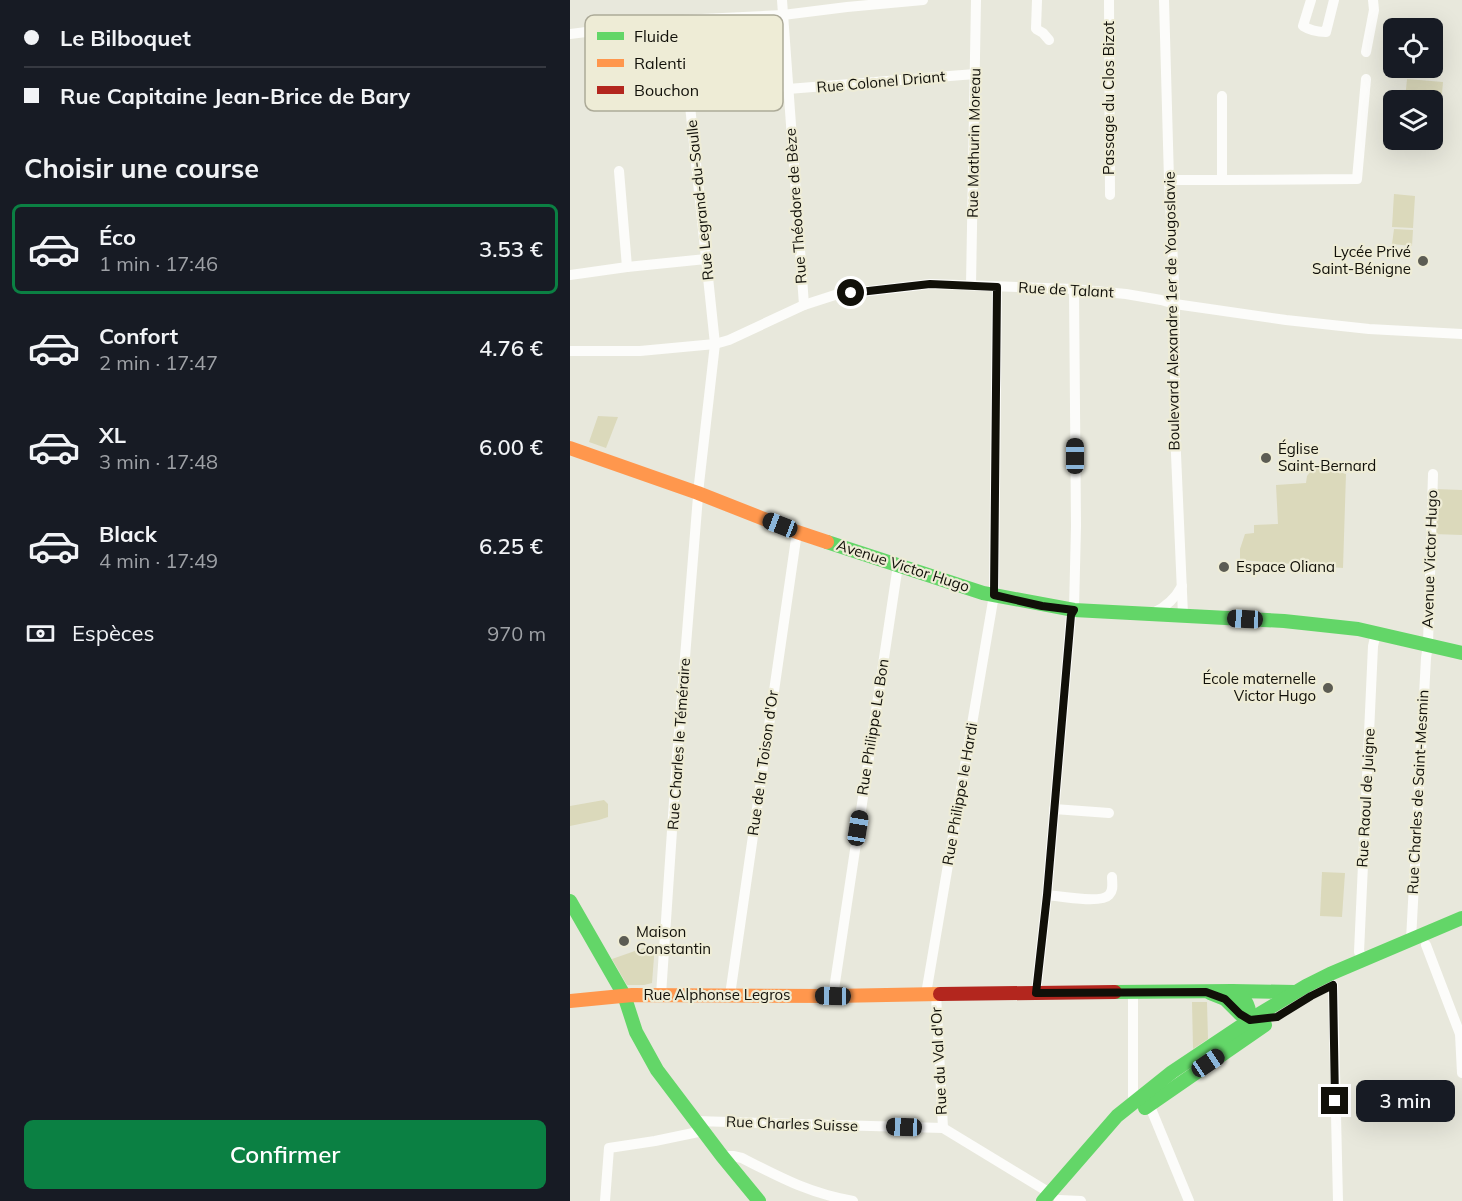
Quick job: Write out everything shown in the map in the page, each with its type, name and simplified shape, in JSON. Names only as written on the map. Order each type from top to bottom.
[{"type":"main road","name":"Avenue Victor Hugo","points":[[570,448],[698,493],[798,532],[994,595],[1042,606],[1074,610],[1284,621],[1358,629],[1462,653]]},
{"type":"main road","points":[[570,901],[624,996],[636,1032],[657,1070],[759,1201]]},
{"type":"main road","points":[[1052,1199],[1104,1130],[1133,1102],[1172,1072],[1294,992],[1330,974],[1462,918]]},
{"type":"main road","points":[[1052,1199],[1149,1104],[1277,1017],[1333,985],[1462,929]]},
{"type":"main road","name":"Rue Alphonse Legros","points":[[570,1001],[661,995],[833,996],[1206,992],[1231,997],[1294,992]]},
{"type":"main road","name":"Rue Alphonse Legros","points":[[1231,997],[1240,1014],[1250,1020]]},
{"type":"main road","points":[[1224,1037],[1232,1020],[1231,997]]},
{"type":"main road","points":[[1250,1020],[1277,1017]]},
{"type":"main road","points":[[1180,1082],[1205,1059],[1239,1036],[1250,1020]]},
{"type":"street","name":"Rue Théodore de Bèze","points":[[782,0],[804,305]]},
{"type":"street","points":[[783,15],[847,3],[923,0]]},
{"type":"street","name":"Rue Mathurin Moreau","points":[[971,285],[976,0]]},
{"type":"street","points":[[1037,0],[1036,29],[1049,40]]},
{"type":"street","name":"Passage du Clos Bizot","points":[[1109,0],[1110,195]]},
{"type":"street","name":"Boulevard Alexandre 1er de Yougoslavie","points":[[1164,0],[1175,304],[1175,431],[1183,615]]},
{"type":"street","points":[[1311,0],[1303,26],[1315,32],[1326,32],[1334,0]]},
{"type":"street","points":[[1365,52],[1374,10],[1373,0]]},
{"type":"street","points":[[570,34],[585,32]]},
{"type":"street","name":"Rue Colonel Driant","points":[[788,89],[975,74]]},
{"type":"street","points":[[1169,180],[1357,179],[1366,79]]},
{"type":"street","points":[[1222,96],[1222,180]]},
{"type":"street","name":"Rue Legrand-du-Saulle","points":[[691,111],[715,344],[698,493]]},
{"type":"street","points":[[619,171],[627,267]]},
{"type":"street","points":[[570,275],[706,259]]},
{"type":"street","name":"Rue de Talant","points":[[570,351],[640,351],[715,344],[729,340],[804,305],[835,295],[930,284],[1074,289],[1126,294],[1175,304],[1286,320],[1348,327],[1462,334]]},
{"type":"street","name":"Rue Philippe le Hardi","points":[[931,994],[994,595],[997,287]]},
{"type":"street","points":[[1036,993],[1047,895],[1071,615],[1074,610],[1076,526],[1074,289]]},
{"type":"street","name":"Avenue Victor Hugo","points":[[1428,644],[1433,474]]},
{"type":"street","name":"Rue Charles le Téméraire","points":[[661,995],[698,493]]},
{"type":"street","name":"Rue de la Toison d'Or","points":[[729,995],[798,532]]},
{"type":"street","name":"Rue Philippe Le Bon","points":[[833,996],[898,565]]},
{"type":"street","points":[[1153,613],[1170,602],[1182,585]]},
{"type":"street","name":"Rue Raoul de Juigne","points":[[1365,960],[1359,952],[1373,646],[1376,633]]},
{"type":"street","name":"Rue Charles de Saint-Mesmin","points":[[1410,939],[1428,644]]},
{"type":"street","points":[[1054,809],[1108,813]]},
{"type":"street","points":[[1047,895],[1104,899],[1113,888],[1112,877]]},
{"type":"street","points":[[1426,945],[1460,1034],[1462,1073]]},
{"type":"street","points":[[1333,985],[1338,1201]]},
{"type":"street","points":[[1133,992],[1133,1102]]},
{"type":"street","name":"Rue du Val d'Or","points":[[931,994],[943,1128]]},
{"type":"street","points":[[1149,1104],[1189,1201]]},
{"type":"street","name":"Rue Charles Suisse","points":[[605,1201],[609,1149],[655,1142],[699,1126],[943,1128],[1052,1199],[1081,1201]]},
{"type":"street","points":[[722,1156],[742,1158],[792,1184],[814,1192],[853,1201]]},
{"type":"shaded area","points":[[1407,79],[1443,82],[1442,90],[1406,90]]},
{"type":"shaded area","points":[[1394,194],[1415,196],[1413,228],[1392,227]]},
{"type":"shaded area","points":[[1394,229],[1413,230],[1412,246],[1392,244]]},
{"type":"shaded area","points":[[598,416],[618,417],[606,448],[589,442]]},
{"type":"shaded area","points":[[1314,467],[1346,474],[1343,568],[1240,560],[1240,549],[1245,534],[1254,533],[1254,525],[1278,524],[1276,485],[1306,483],[1307,476]]},
{"type":"shaded area","points":[[1435,489],[1462,490],[1462,535],[1433,534]]},
{"type":"shaded area","points":[[604,800],[608,804],[608,817],[570,826],[570,806]]},
{"type":"shaded area","points":[[1322,872],[1345,873],[1342,917],[1320,916]]},
{"type":"shaded area","points":[[655,944],[652,983],[627,985],[612,959]]},
{"type":"shaded area","points":[[1192,1002],[1207,1002],[1208,1039],[1193,1049]]},
{"type":"traffic: fast","points":[[827,542],[983,593],[1074,610],[1284,621],[1358,629],[1462,653]]},
{"type":"traffic: fast","points":[[570,901],[624,995],[636,1032],[657,1070],[759,1201]]},
{"type":"traffic: fast","points":[[1043,1201],[1117,1116],[1172,1072],[1306,986],[1462,918]]},
{"type":"traffic: fast","points":[[1210,993],[1225,999],[1240,1014],[1250,1020],[1246,1002],[1232,991]]},
{"type":"traffic: fast","points":[[1115,992],[1295,992]]},
{"type":"traffic: fast","points":[[1145,1108],[1265,1025]]},
{"type":"traffic: slow","points":[[570,448],[827,542]]},
{"type":"traffic: slow","points":[[570,1001],[632,995],[940,994]]},
{"type":"traffic: jam","points":[[940,994],[1115,992]]},
{"type":"place","name":"Lycée Privé Saint-Bénigne","points":[[1423,261]]},
{"type":"place","name":"Église Saint-Bernard","points":[[1266,458]]},
{"type":"place","name":"Espace Oliana","points":[[1224,567]]},
{"type":"place","name":"École maternelle Victor Hugo","points":[[1328,688]]},
{"type":"place","name":"Maison Constantin","points":[[624,941]]},
{"type":"route","points":[[851,293],[930,284],[997,287],[994,595],[1042,606],[1074,610],[1071,615],[1047,895],[1036,993],[1206,992],[1225,999],[1240,1014],[1250,1020],[1277,1017],[1333,985],[1335,1101]]}]
